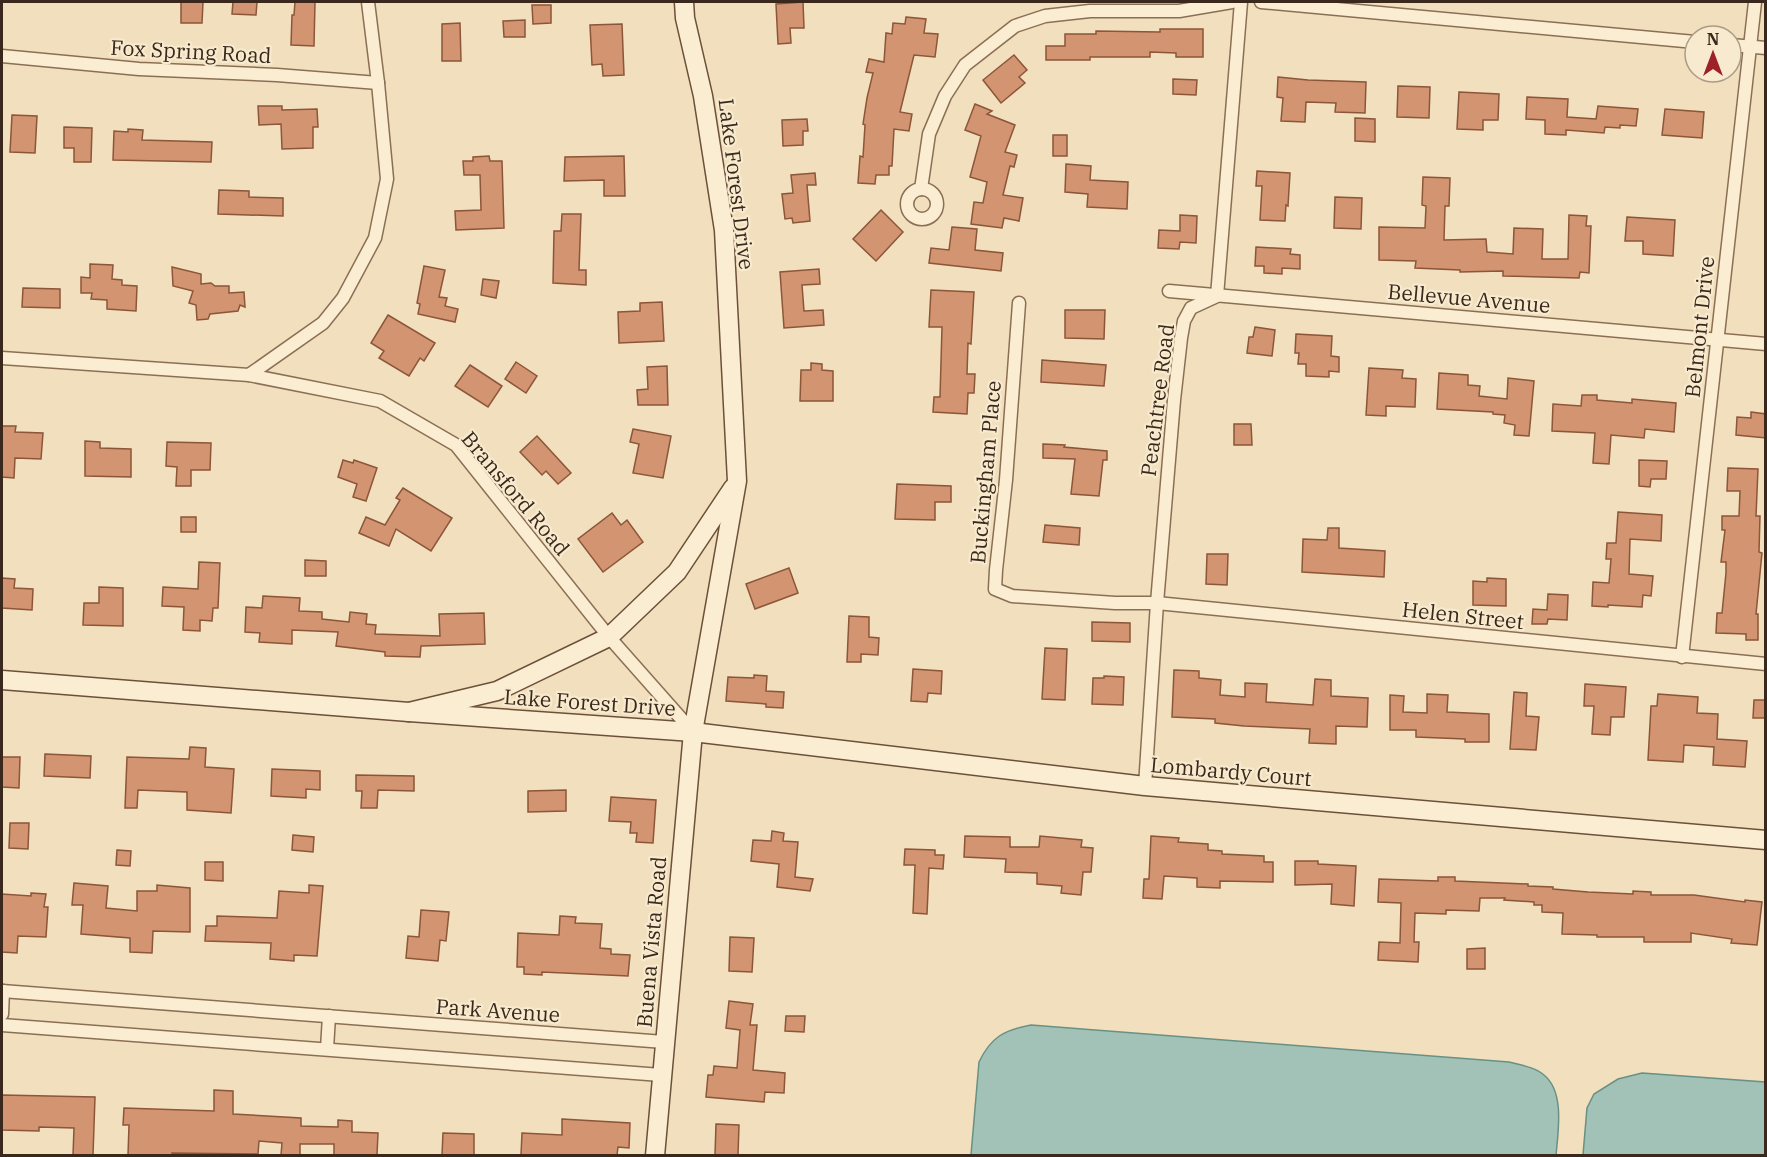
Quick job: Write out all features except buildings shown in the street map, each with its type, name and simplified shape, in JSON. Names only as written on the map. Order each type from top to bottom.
[{"type":"street","points":[[249,375],[323,323],[343,298],[375,238],[387,179],[368,2]]},
{"type":"street","name":"Lake Forest Drive","points":[[2,680],[693,732],[737,481],[724,230],[703,96],[685,18],[684,2]]},
{"type":"street","points":[[921,189],[929,134],[945,96],[965,65],[1016,26],[1045,16],[1090,11],[1179,11],[1232,2]]},
{"type":"street","points":[[1217,296],[1241,2]]},
{"type":"street","points":[[1261,2],[1683,41]]},
{"type":"street","name":"Belmont Drive","points":[[1682,657],[1755,2]]},
{"type":"street","points":[[1743,46],[1766,48]]},
{"type":"street","name":"Fox Spring Road","points":[[2,56],[139,69],[277,75],[378,83]]},
{"type":"street","name":"Bellevue Avenue","points":[[1169,291],[1766,344]]},
{"type":"street","name":"Peachtree Road","points":[[1146,786],[1157,603],[1181,338],[1184,321],[1191,308],[1217,296]]},
{"type":"street","name":"Buckingham Place","points":[[1019,303],[1006,480],[995,589],[1012,596],[1115,603],[1157,603]]},
{"type":"street","name":"Bransford Road","points":[[2,358],[249,375],[381,401],[456,445],[609,637],[693,732]]},
{"type":"street","name":"Lake Forest Drive","points":[[410,712],[497,691],[609,637],[677,572],[737,481]]},
{"type":"street","name":"Helen Street","points":[[1157,603],[1766,664]]},
{"type":"street","name":"Lombardy Court","points":[[693,732],[1146,786],[1766,840]]},
{"type":"street","name":"Buena Vista Road","points":[[655,1155],[693,732]]},
{"type":"street","name":"Park Avenue","points":[[2,1014],[2,991],[664,1042]]},
{"type":"street","points":[[327,1049],[329,1016]]},
{"type":"street","points":[[2,1025],[662,1075]]},
{"type":"water","points":[[1031,1025],[1509,1062],[1523,1065],[1544,1075],[1551,1082],[1555,1091],[1559,1113],[1556,1155],[971,1155],[979,1062],[988,1046],[999,1036],[1013,1029]]},
{"type":"water","points":[[1642,1073],[1765,1082],[1765,1155],[1583,1155],[1587,1108],[1594,1094],[1618,1079]]}]
